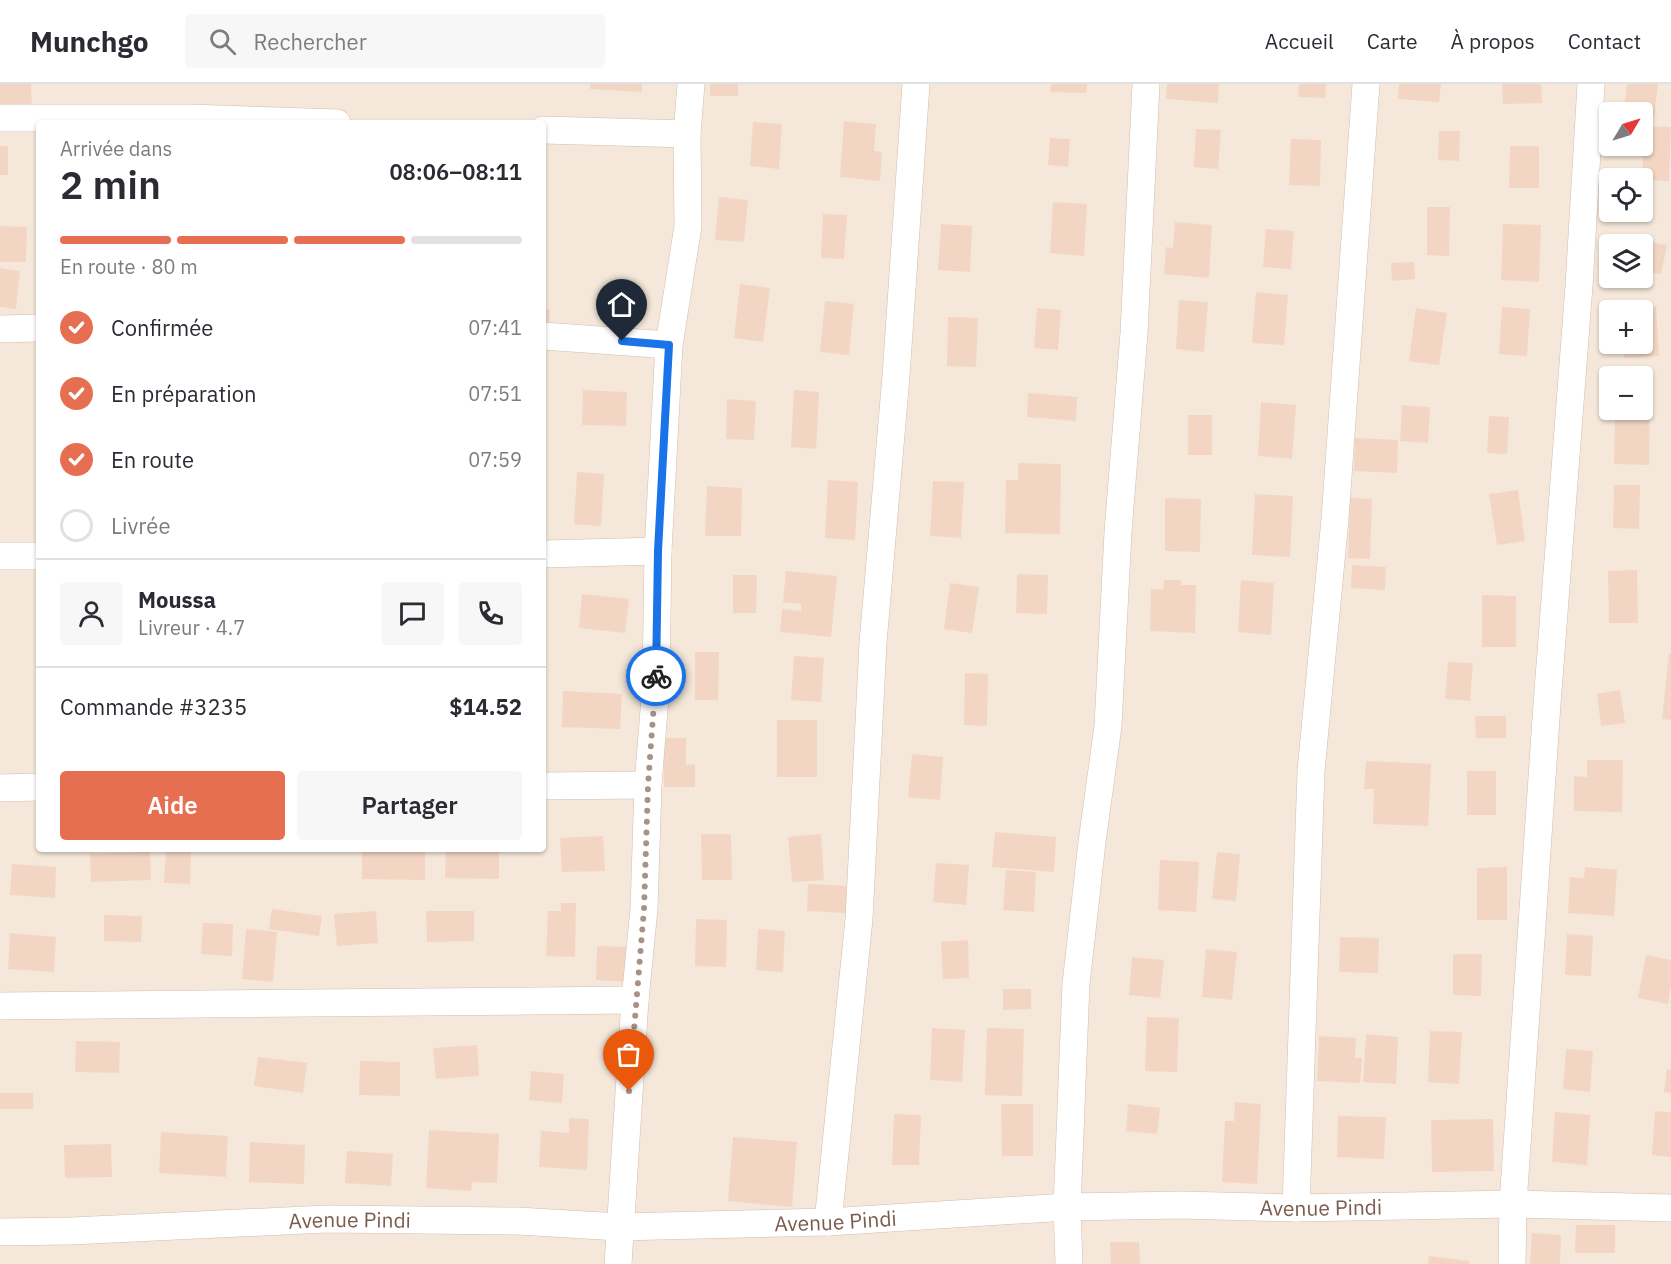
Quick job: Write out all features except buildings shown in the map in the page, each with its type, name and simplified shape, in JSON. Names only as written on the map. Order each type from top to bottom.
[{"type":"street","points":[[618,1264],[635,1000],[644,909],[648,785],[656,685],[658,551],[669,345],[688,226],[687,134],[691,84]]},
{"type":"street","points":[[828,1222],[859,919],[873,643],[896,376],[916,84]]},
{"type":"street","points":[[1069,1264],[1066,1207],[1076,984],[1108,726],[1118,532],[1134,333],[1146,84]]},
{"type":"street","points":[[1296,1208],[1311,771],[1335,519],[1366,84]]},
{"type":"street","points":[[1512,1264],[1513,1204],[1546,716],[1579,286],[1591,84]]},
{"type":"street","points":[[0,118],[249,120]]},
{"type":"street","points":[[546,130],[687,134]]},
{"type":"street","points":[[0,329],[36,328]]},
{"type":"street","points":[[546,336],[669,345]]},
{"type":"street","points":[[546,554],[658,551]]},
{"type":"street","points":[[0,556],[36,556]]},
{"type":"street","points":[[546,786],[648,785]]},
{"type":"street","points":[[0,788],[36,787]]},
{"type":"street","points":[[0,1006],[635,1000]]},
{"type":"street","name":"Avenue Pindi","points":[[0,1232],[82,1231],[327,1219],[518,1221],[619,1227],[828,1222],[1066,1207],[1180,1205],[1296,1208],[1513,1204],[1671,1208]]},
{"type":"shaded area","points":[[0,84],[1671,84],[1671,1264],[0,1264]]},
{"type":"way so far","points":[[629,1091],[644,909],[648,785],[656,676]]},
{"type":"route","points":[[622,341],[669,345],[658,551],[656,676]]}]
